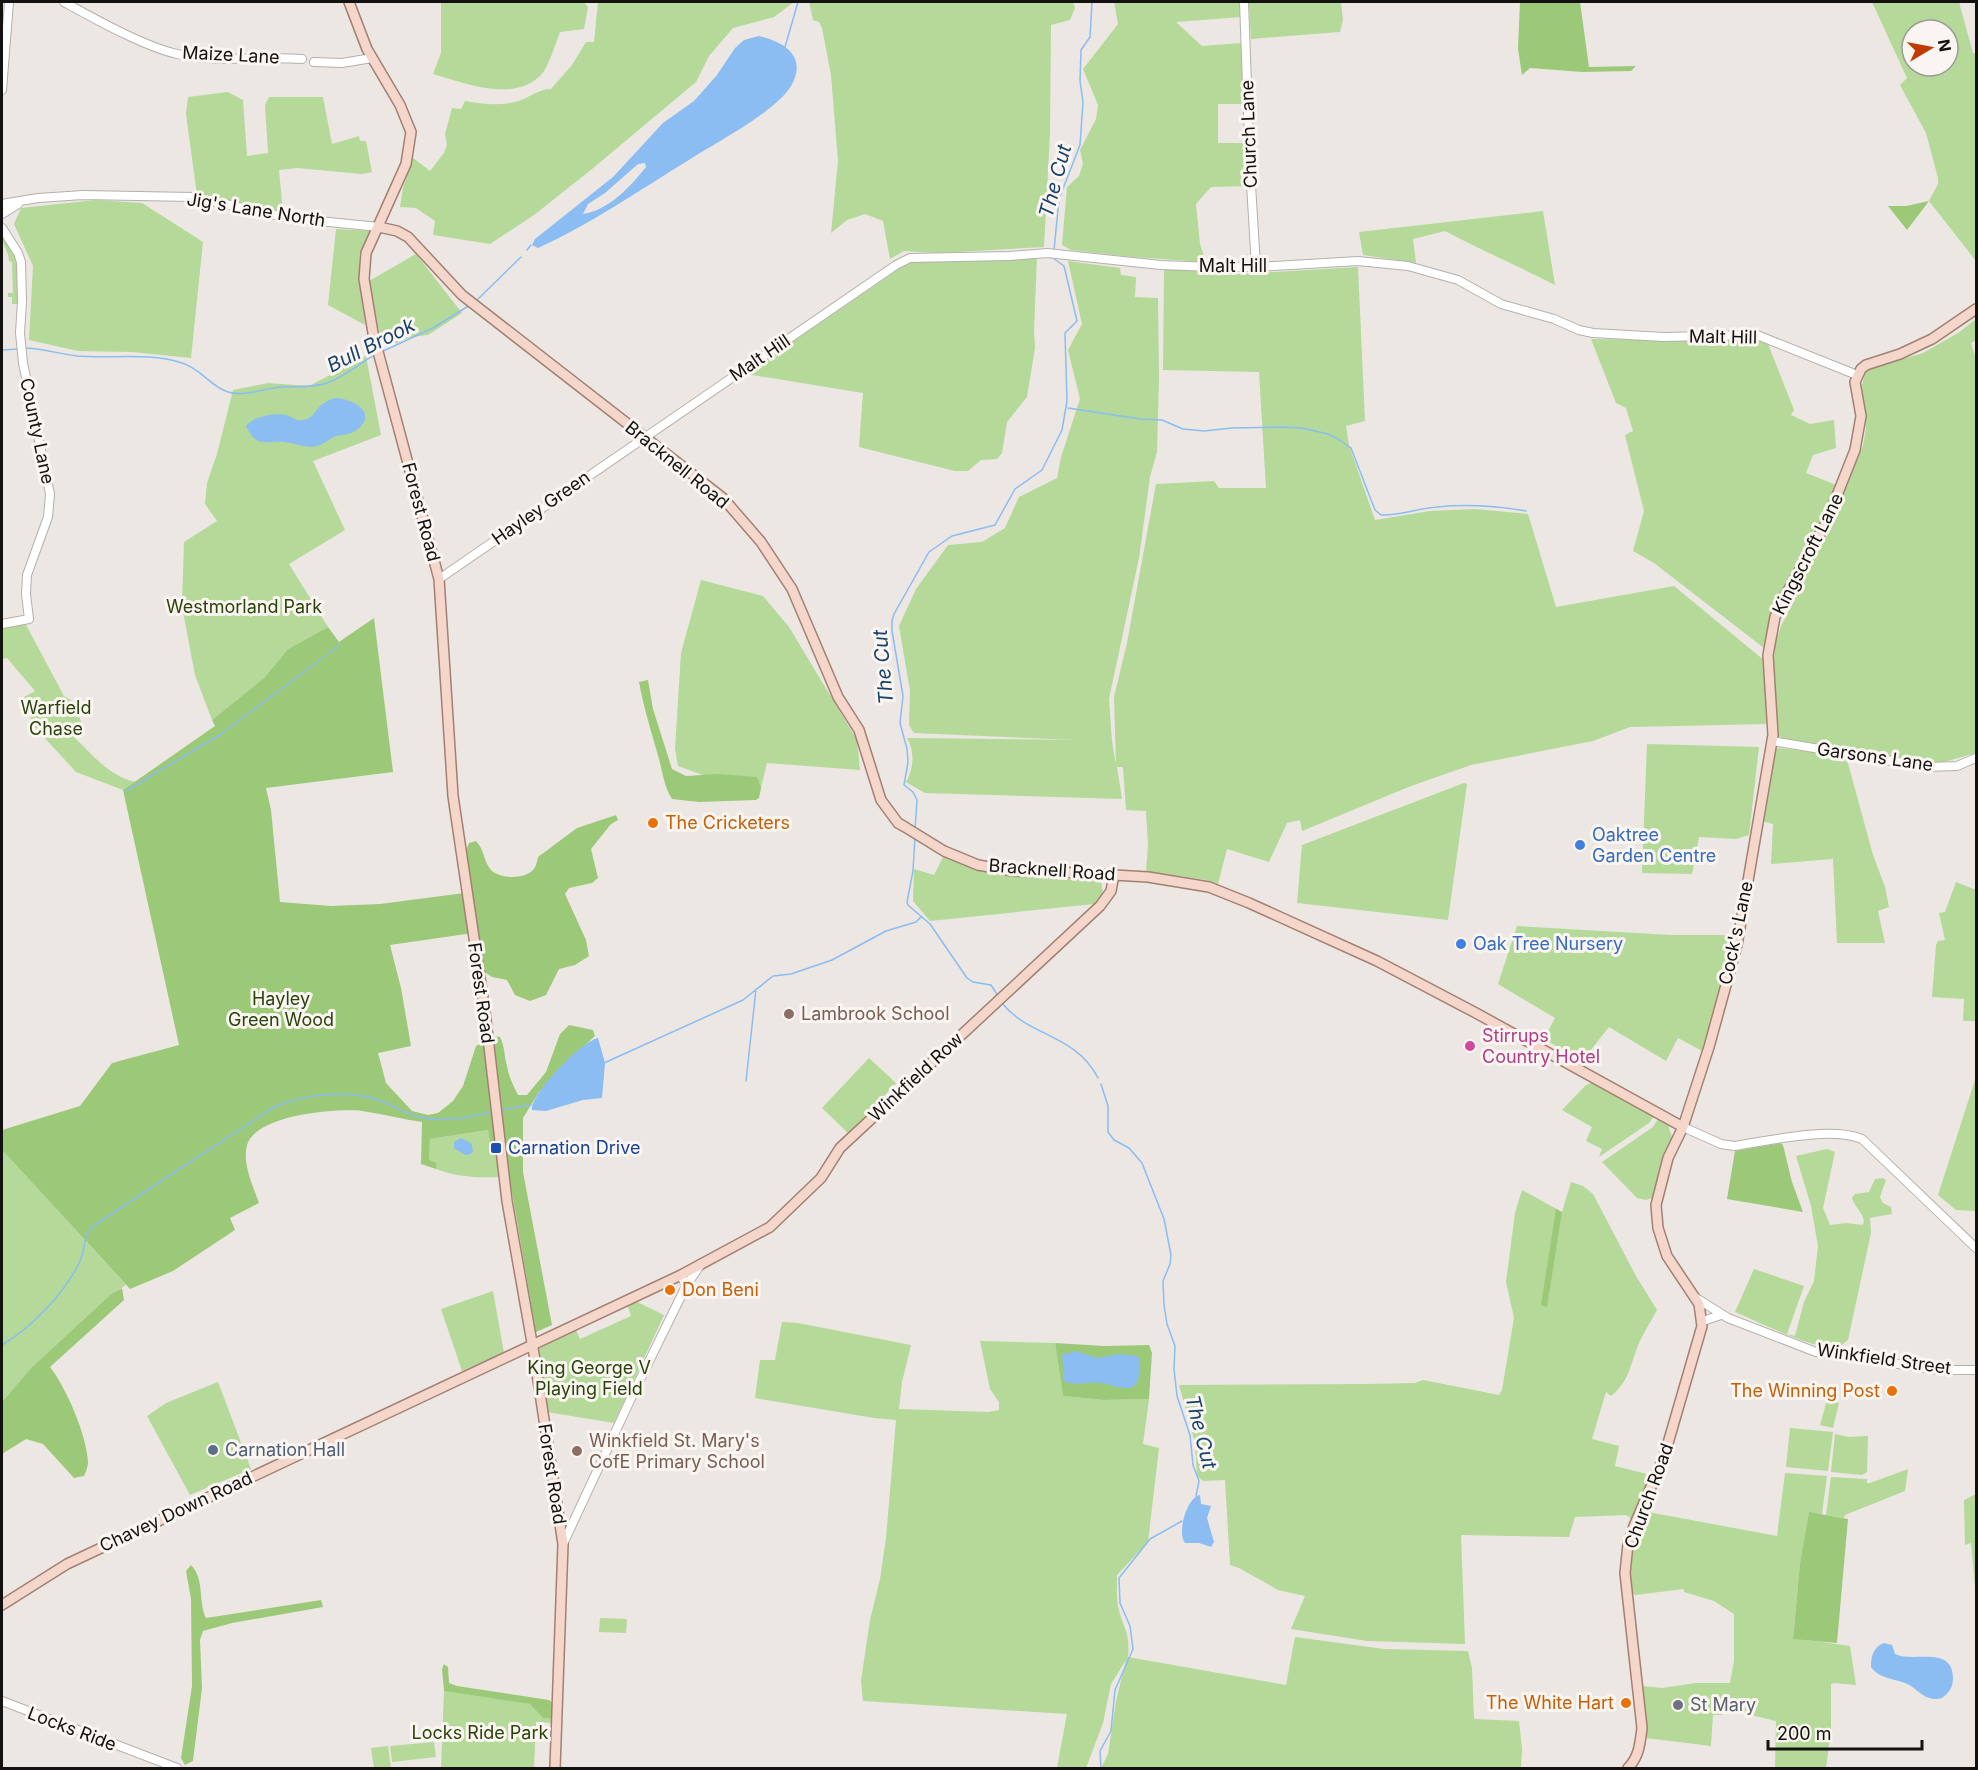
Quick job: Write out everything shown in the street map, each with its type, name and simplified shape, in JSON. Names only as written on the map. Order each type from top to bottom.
[{"type":"main road","name":"Forest Road","points":[[349,2],[372,58],[399,104],[411,132],[406,164],[380,227],[366,254],[365,290],[378,353],[439,579],[453,796],[485,1012],[507,1201],[533,1345],[563,1544],[555,1768]]},
{"type":"main road","name":"Bracknell Road","points":[[380,227],[397,231],[408,237],[438,272],[473,304],[723,498],[761,542],[792,589],[838,697],[858,730],[881,800],[898,823],[944,851],[978,865],[1012,871],[1148,877],[1209,887],[1268,911],[1377,961],[1683,1127]]},
{"type":"main road","points":[[1857,375],[1866,364],[1900,354],[1923,343],[1977,309]]},
{"type":"main road","name":"Kingscroft Lane","points":[[1772,738],[1768,657],[1770,637],[1775,617],[1784,598],[1826,523],[1855,450],[1861,416],[1855,382],[1857,375]]},
{"type":"main road","name":"Cock's Lane","points":[[1695,1297],[1667,1256],[1658,1228],[1656,1205],[1668,1158],[1683,1127],[1709,1047],[1737,945],[1772,738]]},
{"type":"main road","name":"Winkfield Row","points":[[681,1275],[701,1262],[770,1227],[821,1178],[840,1148],[1100,906],[1112,891],[1114,874]]},
{"type":"main road","name":"Chavey Down Road","points":[[2,1605],[67,1564],[681,1275]]},
{"type":"main road","name":"Church Road","points":[[1628,1768],[1634,1762],[1639,1748],[1642,1728],[1625,1574],[1628,1544],[1664,1457],[1686,1387],[1702,1321],[1701,1311],[1695,1297]]},
{"type":"street","points":[[2,90],[8,2]]},
{"type":"street","name":"Maize Lane","points":[[64,2],[148,44],[178,54],[207,58],[276,57],[302,60]]},
{"type":"street","name":"Church Lane","points":[[1244,2],[1256,267]]},
{"type":"street","points":[[314,62],[342,63],[372,58]]},
{"type":"street","name":"Jig's Lane North","points":[[2,206],[38,198],[83,195],[193,197],[289,218],[380,227]]},
{"type":"street","name":"Jig's Lane North","points":[[2,214],[25,201]]},
{"type":"street","points":[[2,206],[2,214]]},
{"type":"street","name":"County Lane","points":[[2,231],[18,253],[22,272],[23,367],[50,494],[48,517],[27,575],[26,594],[29,619],[2,624]]},
{"type":"street","name":"Malt Hill","points":[[644,438],[896,265],[910,258],[1054,253],[1161,265],[1256,267],[1358,261],[1408,266],[1445,274],[1501,304],[1554,319],[1581,331],[1664,337],[1757,335],[1857,375]]},
{"type":"street","name":"Hayley Green","points":[[439,579],[644,438]]},
{"type":"street","name":"Garsons Lane","points":[[1772,738],[1927,767],[1957,766],[1977,758]]},
{"type":"street","points":[[1683,1127],[1734,1146],[1821,1134],[1853,1135],[1862,1139],[1977,1248]]},
{"type":"street","points":[[563,1544],[633,1394],[686,1286],[701,1262]]},
{"type":"street","points":[[681,1275],[686,1286]]},
{"type":"street","name":"Winkfield Street","points":[[1695,1297],[1721,1314],[1816,1352],[1939,1370],[1977,1370]]},
{"type":"street","points":[[1702,1321],[1721,1314]]},
{"type":"street","name":"Locks Ride","points":[[2,1701],[177,1768]]},
{"type":"green space","points":[[441,2],[584,2],[588,7],[584,29],[560,32],[541,75],[517,88],[503,89],[474,86],[433,74],[441,53]]},
{"type":"green space","points":[[598,2],[794,2],[774,17],[733,28],[709,56],[696,82],[534,215],[490,244],[433,235],[435,221],[416,208],[400,207],[403,188],[413,158],[430,171],[444,153],[447,145],[445,134],[452,108],[461,109],[465,101],[507,104],[551,89],[572,65],[586,42],[594,42]]},
{"type":"green space","points":[[809,2],[1073,2],[1075,8],[1070,20],[1051,25],[1050,133],[1044,247],[939,253],[904,251],[890,259],[883,221],[865,214],[847,220],[831,233],[838,161],[831,75],[822,28],[819,22],[813,20]]},
{"type":"green space","points":[[1114,2],[1241,2],[1241,17],[1176,22],[1202,46],[1242,43],[1243,104],[1218,104],[1218,143],[1246,143],[1247,186],[1211,187],[1196,204],[1200,244],[1206,262],[1071,250],[1062,245],[1067,187],[1079,176],[1083,164],[1080,150],[1096,119],[1098,105],[1083,69],[1118,24]]},
{"type":"green space","points":[[1249,2],[1341,2],[1343,20],[1340,32],[1251,39]]},
{"type":"green space","points":[[1520,2],[1580,2],[1589,67],[1636,66],[1631,71],[1582,72],[1530,68],[1522,75],[1518,49]]},
{"type":"green space","points":[[1872,2],[1959,2],[1973,53],[1976,53],[1976,261],[1929,201],[1938,184],[1938,178],[1926,133],[1900,85],[1907,78],[1960,78],[1960,18],[1900,18],[1900,63]]},
{"type":"green space","points":[[228,92],[243,100],[247,156],[268,153],[265,105],[269,97],[323,97],[332,144],[359,136],[360,141],[366,141],[372,172],[362,174],[297,168],[279,170],[283,213],[197,195],[186,114],[188,97]]},
{"type":"green space","points":[[96,200],[142,203],[203,242],[191,358],[132,352],[78,351],[29,340],[33,266],[14,224],[21,208]]},
{"type":"green space","points":[[1929,201],[1907,230],[1888,206],[1906,206]]},
{"type":"green space","points":[[1543,211],[1555,285],[1445,231],[1413,239],[1416,263],[1363,255],[1359,232]]},
{"type":"green space","points":[[336,229],[373,231],[360,253],[359,266],[365,325],[328,305]]},
{"type":"green space","points":[[2,236],[16,259],[17,304],[12,304],[12,297],[8,297],[8,293],[13,293],[12,262],[9,261]]},
{"type":"green space","points":[[416,254],[462,313],[428,335],[410,337],[382,346],[369,281]]},
{"type":"green space","points":[[1037,257],[1035,348],[1027,397],[1007,422],[1002,453],[997,459],[981,460],[968,471],[955,471],[859,447],[863,393],[746,374],[909,262]]},
{"type":"green space","points":[[1068,261],[1120,268],[1121,275],[1136,277],[1135,297],[1158,298],[1157,452],[1150,477],[1139,558],[1109,699],[1116,765],[1114,697],[1127,643],[1156,484],[1214,481],[1219,488],[1266,488],[1259,372],[1163,370],[1164,269],[1238,274],[1358,267],[1365,421],[1346,426],[1349,445],[1375,520],[1430,511],[1475,509],[1528,514],[1556,607],[1674,586],[1765,661],[1766,724],[1630,727],[1593,741],[1471,765],[1411,786],[1302,831],[1300,820],[1287,823],[1269,862],[1227,849],[1218,884],[1206,880],[1146,871],[1148,846],[1146,811],[1126,810],[1123,767],[1117,767],[1122,799],[925,793],[906,782],[911,771],[912,760],[907,738],[1075,740],[914,733],[909,725],[910,691],[899,626],[916,589],[948,545],[982,542],[1005,528],[1019,497],[1057,478],[1061,457],[1080,399],[1068,350],[1082,324]]},
{"type":"green space","points":[[1976,319],[1976,340],[1971,343],[1976,359],[1976,753],[1944,762],[1922,762],[1778,736],[1773,673],[1775,645],[1781,626],[1800,589],[1809,565],[1828,531],[1863,446],[1866,428],[1861,388],[1866,370],[1923,353],[1958,333]]},
{"type":"green space","points":[[1754,336],[1766,339],[1794,410],[1791,415],[1810,424],[1834,420],[1836,448],[1813,455],[1806,473],[1839,486],[1825,525],[1768,629],[1764,648],[1654,563],[1633,551],[1644,511],[1625,435],[1633,431],[1626,408],[1616,403],[1591,339],[1653,340]]},
{"type":"green space","name":"Westmorland Park","points":[[366,356],[381,435],[313,461],[345,530],[289,564],[328,627],[288,649],[264,678],[212,720],[195,675],[182,606],[184,542],[217,521],[205,504],[207,483],[217,454],[233,390],[268,383],[309,386]]},
{"type":"green space","points":[[701,580],[763,596],[789,627],[857,740],[860,770],[767,763],[760,792],[719,781],[678,766],[675,749],[681,653]]},
{"type":"green space","name":"Hayley Green Wood","points":[[374,618],[393,772],[266,788],[271,810],[280,902],[331,906],[380,904],[472,892],[466,851],[469,843],[476,841],[487,864],[496,874],[507,877],[519,876],[533,870],[538,857],[577,828],[616,815],[618,820],[611,824],[591,849],[598,878],[592,883],[569,888],[565,894],[586,940],[589,956],[575,965],[559,969],[546,995],[530,1001],[515,995],[507,980],[492,977],[483,971],[473,933],[390,945],[401,988],[411,1046],[378,1053],[386,1083],[412,1111],[428,1115],[438,1113],[453,1101],[463,1086],[476,1046],[494,1036],[500,1037],[502,1041],[509,1074],[518,1095],[527,1095],[546,1072],[560,1034],[569,1025],[593,1030],[595,1036],[539,1092],[523,1118],[523,1172],[552,1325],[536,1332],[504,1146],[491,1148],[488,1130],[430,1139],[429,1160],[437,1163],[436,1169],[421,1164],[422,1122],[350,1110],[280,1120],[253,1135],[247,1145],[246,1159],[249,1174],[259,1203],[230,1218],[235,1230],[173,1271],[130,1289],[2,1150],[2,1130],[80,1106],[112,1063],[179,1045],[123,790],[215,726],[212,720],[264,678],[288,649],[328,627],[339,642]]},
{"type":"green space","name":"Warfield Chase","points":[[25,623],[64,696],[75,703],[81,722],[71,734],[108,769],[135,782],[123,790],[76,772],[33,725],[24,697],[35,691],[7,658],[2,659],[2,627]]},
{"type":"green space","points":[[648,680],[653,709],[672,769],[686,776],[718,774],[757,777],[761,788],[759,798],[699,802],[672,799],[664,780],[641,692],[639,682]]},
{"type":"green space","points":[[1647,744],[1759,747],[1749,835],[1736,839],[1699,837],[1692,874],[1642,873]]},
{"type":"green space","points":[[1778,748],[1846,756],[1873,855],[1885,887],[1889,907],[1878,911],[1885,943],[1837,943],[1833,859],[1771,864],[1773,824],[1762,821],[1774,751]]},
{"type":"green space","points":[[1464,783],[1467,784],[1448,920],[1297,903],[1302,845]]},
{"type":"green space","points":[[944,855],[962,864],[1000,874],[1020,877],[1101,880],[1103,895],[1094,904],[930,921],[913,901],[914,869],[934,875]]},
{"type":"green space","points":[[1956,882],[1976,890],[1976,1021],[1963,1021],[1964,999],[1932,997],[1936,945],[1938,941],[1945,940],[1939,913],[1945,912]]},
{"type":"green space","points":[[1517,926],[1671,935],[1733,935],[1731,951],[1702,1051],[1678,1038],[1666,1061],[1609,1027],[1582,1061],[1544,1039],[1555,1018],[1498,984]]},
{"type":"green space","points":[[869,1058],[896,1083],[849,1134],[822,1108]]},
{"type":"green space","points":[[1976,1077],[1976,1206],[1975,1211],[1956,1210],[1938,1195]]},
{"type":"green space","points":[[1592,1082],[1654,1116],[1649,1123],[1599,1157],[1602,1149],[1586,1141],[1592,1127],[1562,1110],[1585,1086]]},
{"type":"green space","points":[[1658,1119],[1668,1125],[1672,1137],[1655,1197],[1646,1200],[1637,1198],[1602,1162],[1653,1127]]},
{"type":"green space","points":[[488,1130],[491,1147],[496,1147],[499,1177],[451,1174],[436,1169],[437,1163],[429,1160],[430,1139]]},
{"type":"green space","points":[[1781,1143],[1803,1212],[1727,1199],[1735,1151]]},
{"type":"green space","points":[[1827,1149],[1835,1152],[1823,1208],[1830,1225],[1846,1223],[1862,1225],[1864,1222],[1861,1213],[1852,1198],[1855,1194],[1869,1192],[1875,1179],[1886,1180],[1880,1197],[1883,1203],[1891,1207],[1892,1214],[1870,1218],[1871,1233],[1848,1340],[1837,1349],[1798,1339],[1735,1312],[1754,1269],[1804,1286],[1787,1334],[1795,1336],[1804,1302],[1814,1281],[1818,1246],[1811,1206],[1796,1156]]},
{"type":"green space","points":[[2,1150],[126,1285],[111,1294],[30,1369],[2,1402]]},
{"type":"green space","points":[[1571,1182],[1583,1186],[1593,1194],[1636,1276],[1657,1310],[1639,1343],[1629,1372],[1622,1384],[1611,1396],[1606,1392],[1592,1439],[1619,1446],[1615,1466],[1655,1476],[1634,1521],[1626,1515],[1575,1517],[1569,1537],[1461,1535],[1465,1644],[1367,1641],[1291,1629],[1305,1596],[1278,1590],[1230,1565],[1225,1480],[1203,1481],[1197,1476],[1195,1443],[1179,1385],[1415,1383],[1423,1380],[1499,1395],[1502,1390],[1514,1318],[1506,1282],[1515,1213],[1522,1190],[1562,1212]]},
{"type":"green space","points":[[1556,1209],[1562,1212],[1547,1307],[1541,1305]]},
{"type":"green space","points":[[122,1288],[124,1300],[50,1367],[69,1399],[80,1426],[88,1462],[84,1476],[74,1478],[43,1444],[26,1439],[2,1454],[2,1402],[30,1369],[111,1294]]},
{"type":"green space","points":[[493,1291],[504,1353],[462,1371],[441,1309]]},
{"type":"green space","name":"King George V Playing Field","points":[[635,1301],[664,1315],[614,1423],[547,1412],[537,1346],[575,1328],[580,1339],[631,1316],[627,1304]]},
{"type":"green space","points":[[782,1322],[798,1323],[911,1345],[902,1382],[899,1409],[988,1412],[999,1410],[999,1402],[990,1389],[980,1341],[1055,1343],[1063,1396],[1104,1400],[1149,1399],[1143,1444],[1159,1448],[1148,1542],[1117,1575],[1118,1605],[1128,1639],[1128,1657],[1286,1685],[1295,1637],[1384,1649],[1468,1651],[1472,1668],[1474,1719],[1519,1721],[1522,1749],[1521,1768],[1101,1768],[1108,1754],[1116,1701],[1126,1660],[1111,1684],[1103,1723],[1086,1768],[1057,1768],[1067,1714],[863,1701],[861,1681],[886,1538],[896,1420],[755,1398],[760,1360],[775,1360]]},
{"type":"green space","points":[[1055,1343],[1104,1346],[1149,1345],[1152,1353],[1149,1399],[1104,1400],[1063,1396]]},
{"type":"green space","points":[[218,1382],[251,1469],[190,1495],[147,1416],[166,1403]]},
{"type":"green space","points":[[1827,1400],[1839,1403],[1833,1428],[1820,1425]]},
{"type":"green space","points":[[1790,1428],[1833,1432],[1828,1471],[1786,1467]]},
{"type":"green space","points":[[1835,1434],[1849,1437],[1868,1436],[1867,1472],[1862,1475],[1831,1472]]},
{"type":"green space","points":[[1908,1469],[1905,1491],[1845,1515],[1844,1518],[1826,1515],[1831,1477],[1867,1479],[1867,1483],[1870,1483]]},
{"type":"green space","points":[[1785,1473],[1827,1476],[1822,1514],[1809,1513],[1800,1563],[1793,1638],[1850,1646],[1856,1685],[1831,1684],[1831,1730],[1826,1768],[1775,1768],[1776,1721],[1722,1708],[1722,1715],[1713,1715],[1711,1746],[1645,1738],[1642,1686],[1662,1688],[1696,1683],[1730,1683],[1734,1661],[1734,1614],[1714,1601],[1684,1592],[1684,1589],[1635,1595],[1629,1590],[1634,1539],[1648,1512],[1777,1536]]},
{"type":"green space","points":[[1976,1494],[1976,1597],[1971,1543],[1965,1545],[1964,1500]]},
{"type":"green space","points":[[1809,1512],[1848,1519],[1837,1643],[1793,1639],[1800,1563]]},
{"type":"green space","points":[[191,1565],[200,1584],[206,1618],[321,1600],[323,1607],[232,1623],[203,1631],[200,1640],[202,1688],[193,1761],[185,1765],[181,1758],[192,1686],[191,1599],[186,1571]]},
{"type":"green space","points":[[600,1618],[627,1619],[626,1633],[599,1632]]},
{"type":"green space","points":[[444,1664],[448,1667],[449,1683],[457,1686],[549,1700],[554,1704],[553,1719],[543,1718],[530,1704],[444,1691],[442,1669]]},
{"type":"green space","name":"Locks Ride Park","points":[[444,1691],[531,1704],[543,1718],[553,1719],[552,1723],[536,1722],[534,1768],[441,1768]]},
{"type":"green space","points":[[434,1742],[436,1757],[392,1762],[390,1746]]},
{"type":"green space","points":[[388,1746],[391,1768],[374,1768],[371,1748]]},
{"type":"water","points":[[759,36],[777,42],[791,52],[795,59],[796,75],[791,86],[773,106],[597,217],[538,248],[532,245],[535,239],[613,177],[663,123],[694,101],[717,75],[735,48],[744,40]],"holes":[[[645,163],[646,167],[626,190],[610,203],[593,212],[583,214],[588,204],[605,193],[638,164]]]},
{"type":"water","points":[[334,398],[347,400],[360,407],[364,411],[364,422],[353,432],[336,436],[320,445],[311,447],[284,442],[258,441],[246,426],[253,420],[270,415],[281,414],[298,420],[306,419],[321,405]]},
{"type":"water","points":[[598,1038],[605,1063],[602,1098],[583,1100],[546,1111],[532,1110],[539,1092],[558,1069],[590,1041]]},
{"type":"water","points":[[461,1138],[471,1143],[473,1150],[471,1154],[465,1155],[454,1148],[454,1142]]},
{"type":"water","points":[[1076,1351],[1097,1358],[1119,1354],[1138,1356],[1140,1365],[1137,1382],[1130,1388],[1124,1388],[1101,1383],[1073,1384],[1064,1381],[1062,1355]]},
{"type":"water","points":[[1200,1495],[1201,1504],[1211,1506],[1207,1518],[1214,1542],[1211,1547],[1199,1543],[1185,1543],[1183,1538],[1184,1517],[1187,1509],[1191,1502]]},
{"type":"water","points":[[1884,1643],[1892,1645],[1895,1654],[1939,1658],[1946,1662],[1951,1668],[1953,1678],[1949,1692],[1942,1698],[1929,1698],[1906,1683],[1875,1672],[1871,1667],[1872,1656],[1877,1647]]},
{"type":"waterway","name":"Bull Brook","points":[[785,47],[798,2]]},
{"type":"waterway","name":"The Cut","points":[[1054,250],[1059,199],[1080,145],[1083,102],[1080,81],[1081,50],[1090,37],[1092,2]]},
{"type":"waterway","name":"Bull Brook","points":[[527,250],[531,245]]},
{"type":"waterway","name":"Bull Brook","points":[[476,301],[521,257]]},
{"type":"waterway","name":"The Cut","points":[[915,830],[917,800],[913,792],[904,785],[908,762],[900,723],[903,696],[892,621],[929,552],[952,536],[995,525],[1015,489],[1042,470],[1062,430],[1067,401],[1065,333],[1077,321],[1064,266],[1053,258]]},
{"type":"waterway","name":"Bull Brook","points":[[381,352],[433,328],[470,305]]},
{"type":"waterway","name":"Bull Brook","points":[[23,348],[77,356],[143,357],[169,360],[188,365],[222,390],[235,393],[322,385],[374,355]]},
{"type":"waterway","name":"Bull Brook","points":[[2,350],[19,349]]},
{"type":"waterway","points":[[1068,408],[1162,420],[1183,429],[1204,431],[1283,427],[1302,428],[1328,434],[1351,448],[1375,510],[1381,515],[1459,506],[1526,511]]},
{"type":"waterway","points":[[326,655],[340,645]]},
{"type":"waterway","points":[[126,791],[221,734],[324,657]]},
{"type":"waterway","name":"The Cut","points":[[915,837],[908,905],[930,924],[967,978],[973,982],[991,985],[998,996]]},
{"type":"waterway","points":[[604,1063],[743,1000],[773,976],[791,974],[832,960],[886,931],[916,922],[921,917]]},
{"type":"waterway","points":[[746,1081],[756,989]]},
{"type":"waterway","name":"The Cut","points":[[1002,1003],[1025,1023],[1078,1052],[1098,1078]]},
{"type":"waterway","name":"The Cut","points":[[1101,1084],[1108,1106],[1108,1132],[1114,1140],[1129,1148],[1142,1163],[1164,1219],[1171,1255],[1163,1281],[1164,1305],[1167,1324],[1175,1346],[1174,1369],[1177,1396],[1190,1435],[1193,1465],[1199,1481],[1196,1496]]},
{"type":"waterway","points":[[2,1345],[36,1319],[57,1297],[74,1273],[80,1261],[86,1237],[96,1224],[274,1107],[298,1099],[350,1094],[375,1099],[423,1118],[458,1118],[492,1112]]},
{"type":"waterway","points":[[500,1110],[531,1105]]},
{"type":"waterway","name":"The Cut","points":[[1101,1768],[1100,1751],[1111,1731],[1115,1690],[1133,1649],[1130,1626],[1120,1603],[1119,1578],[1150,1539],[1182,1521]]},
{"type":"place","name":"The Cricketers","points":[[653,823]]},
{"type":"place","name":"Oaktree Garden Centre","points":[[1580,845]]},
{"type":"place","name":"Oak Tree Nursery","points":[[1461,944]]},
{"type":"place","name":"Lambrook School","points":[[789,1014]]},
{"type":"place","name":"Stirrups Country Hotel","points":[[1470,1046]]},
{"type":"place","name":"Carnation Drive","points":[[496,1148]]},
{"type":"place","name":"Don Beni","points":[[670,1290]]},
{"type":"place","name":"The Winning Post","points":[[1892,1391]]},
{"type":"place","name":"Carnation Hall","points":[[213,1450]]},
{"type":"place","name":"Winkfield St. Mary's CofE Primary School","points":[[577,1451]]},
{"type":"place","name":"The White Hart","points":[[1626,1703]]},
{"type":"place","name":"St Mary","points":[[1678,1705]]}]
